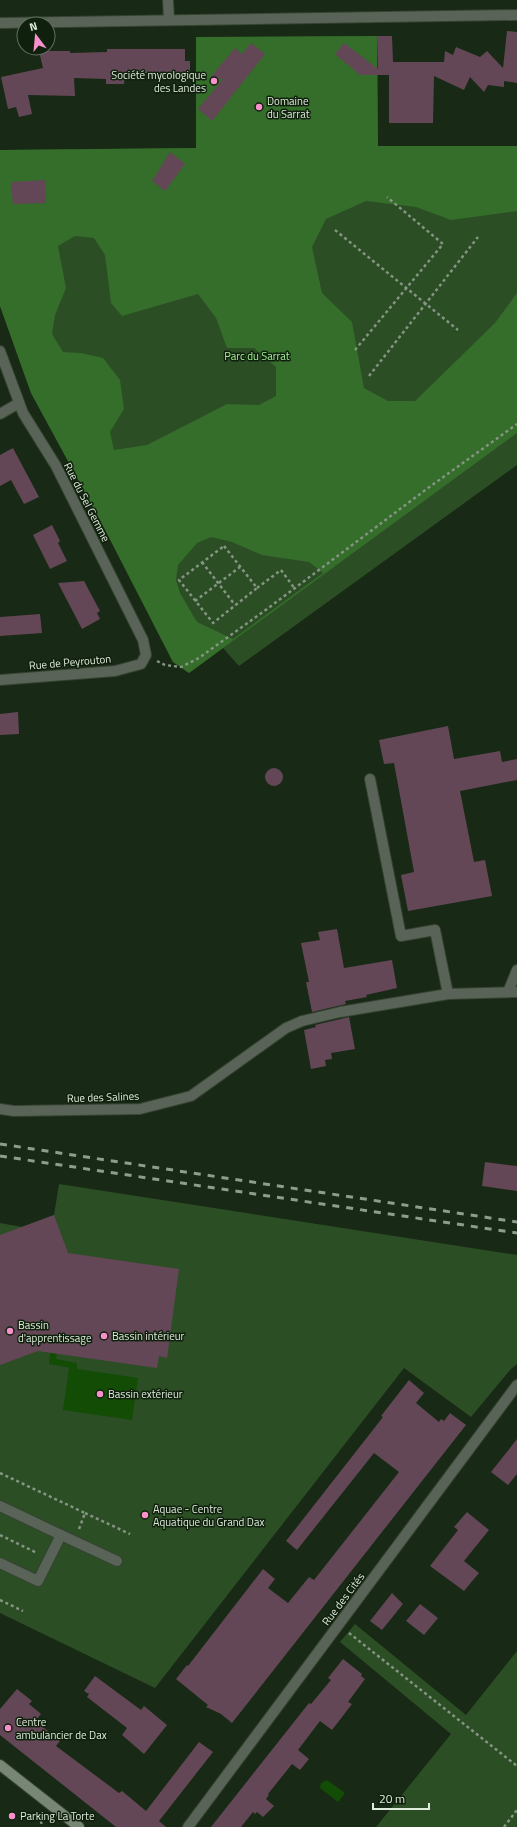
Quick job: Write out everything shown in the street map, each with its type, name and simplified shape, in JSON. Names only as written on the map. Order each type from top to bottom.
[{"type":"main road","points":[[0,1765],[79,1827]]},
{"type":"street","points":[[168,0],[169,20]]},
{"type":"street","points":[[0,23],[517,15]]},
{"type":"street","name":"Rue du Sel Gemme","points":[[0,351],[23,413],[56,466],[143,640],[144,660]]},
{"type":"street","points":[[0,414],[20,403]]},
{"type":"street","name":"Rue de Peyrouton","points":[[0,680],[116,671],[144,660]]},
{"type":"street","points":[[370,779],[401,936],[435,930],[448,994]]},
{"type":"street","points":[[512,992],[517,970]]},
{"type":"street","name":"Rue des Salines","points":[[0,1110],[140,1110],[191,1096],[286,1028],[302,1021],[340,1012],[448,994],[512,992]]},
{"type":"street","name":"Rue des Cités","points":[[188,1827],[517,1385]]},
{"type":"street","points":[[0,1506],[117,1561]]},
{"type":"street","points":[[0,1563],[38,1581],[61,1535]]},
{"type":"path","points":[[355,350],[443,244],[387,197]]},
{"type":"path","points":[[335,230],[458,330]]},
{"type":"path","points":[[369,376],[478,236]]},
{"type":"path","points":[[144,660],[181,667],[199,658],[295,589],[424,491],[517,424]]},
{"type":"path","points":[[257,588],[224,546],[179,580],[213,623],[281,570],[295,589]]},
{"type":"path","points":[[202,562],[235,605]]},
{"type":"path","points":[[195,601],[240,567]]},
{"type":"path","points":[[85,1513],[130,1534]]},
{"type":"path","points":[[0,1600],[23,1611]]},
{"type":"path","points":[[339,1625],[517,1766]]},
{"type":"path","points":[[504,1827],[517,1810]]},
{"type":"green space","name":"Parc du Sarrat","points":[[377,36],[378,146],[517,146],[517,465],[239,666],[223,648],[189,673],[173,662],[100,520],[31,393],[0,306],[0,150],[196,148],[196,37]]},
{"type":"green space","name":"Aquae - Centre Aquatique du Grand Dax","points":[[59,1184],[517,1255],[517,1364],[510,1370],[471,1417],[404,1368],[155,1688],[0,1613],[0,1223],[22,1227],[54,1215]]},
{"type":"green space","points":[[355,1624],[466,1715],[517,1651],[517,1827],[376,1827],[451,1734],[340,1642]]},
{"type":"shaded area","name":"Parc du Sarrat","points":[[377,36],[378,146],[517,146],[517,211],[451,220],[416,207],[366,201],[326,219],[312,247],[322,293],[352,322],[364,388],[388,401],[415,401],[495,323],[517,293],[517,433],[189,673],[173,662],[100,520],[31,393],[0,306],[0,150],[196,148],[196,37]],"holes":[[[75,236],[94,238],[105,255],[111,303],[122,316],[198,294],[216,318],[227,348],[254,348],[276,367],[276,396],[259,405],[227,404],[147,445],[114,450],[110,432],[124,409],[120,380],[103,358],[81,353],[63,352],[52,334],[55,315],[66,288],[58,246]],[[211,537],[232,542],[262,555],[309,562],[323,573],[233,639],[197,622],[180,593],[176,580],[178,565],[197,543]]]},
{"type":"shaded area","name":"Bassin extérieur","points":[[50,1353],[57,1354],[56,1359],[77,1363],[77,1369],[138,1378],[132,1420],[63,1410],[69,1368],[71,1368],[49,1364]]},
{"type":"shaded area","points":[[327,1780],[345,1793],[338,1802],[320,1788],[321,1783]]},
{"type":"building","points":[[507,31],[517,32],[517,83],[504,81],[504,87],[488,85],[484,92],[470,77],[464,90],[434,76],[433,123],[389,123],[389,75],[360,75],[335,54],[344,43],[378,69],[377,36],[392,36],[393,62],[444,62],[445,51],[453,55],[456,47],[480,57],[487,51],[503,68]]},
{"type":"building","points":[[251,43],[265,54],[212,121],[198,109],[223,79],[209,79],[235,48],[242,54]]},
{"type":"building","points":[[107,49],[185,49],[185,61],[190,61],[190,79],[154,79],[154,73],[125,73],[124,84],[106,84],[106,79],[74,78],[75,96],[28,95],[32,114],[19,117],[16,107],[8,109],[1,77],[43,68],[40,56],[56,56],[56,51],[70,51],[70,53],[107,52]]},
{"type":"building","points":[[170,152],[185,164],[165,191],[152,181]]},
{"type":"building","points":[[45,180],[46,203],[13,204],[11,182]]},
{"type":"building","points":[[13,448],[39,497],[24,504],[11,480],[0,486],[0,455]]},
{"type":"building","points":[[52,525],[60,541],[58,543],[67,561],[50,569],[33,535]]},
{"type":"building","points":[[84,581],[100,611],[97,613],[100,619],[82,629],[58,583]]},
{"type":"building","points":[[40,614],[42,633],[0,636],[0,617]]},
{"type":"building","points":[[18,712],[19,734],[0,735],[0,714]]},
{"type":"building","points":[[448,726],[454,759],[500,751],[502,762],[517,759],[517,780],[460,791],[474,862],[485,860],[492,896],[408,911],[401,875],[414,872],[394,763],[384,764],[379,740]]},
{"type":"building","points":[[270,768],[278,768],[283,773],[281,784],[278,786],[270,786],[265,781],[265,773]]},
{"type":"building","points":[[337,929],[344,968],[392,960],[397,988],[366,995],[367,997],[345,1001],[346,1004],[312,1012],[306,982],[309,982],[301,943],[320,940],[318,932]]},
{"type":"building","points":[[349,1017],[355,1049],[331,1053],[332,1059],[325,1060],[326,1066],[311,1069],[304,1030],[316,1027],[315,1025]]},
{"type":"building","points":[[485,1162],[517,1166],[517,1191],[482,1186]]},
{"type":"building","points":[[54,1215],[68,1253],[179,1269],[167,1358],[159,1356],[157,1368],[38,1351],[0,1365],[0,1235]]},
{"type":"building","points":[[409,1380],[424,1393],[416,1403],[439,1422],[441,1419],[444,1421],[450,1413],[466,1425],[232,1723],[221,1714],[206,1707],[208,1705],[176,1679],[187,1665],[188,1666],[263,1569],[275,1579],[268,1588],[288,1603],[309,1577],[314,1580],[399,1472],[374,1453],[297,1550],[286,1541],[383,1417],[381,1416]]},
{"type":"building","points":[[517,1439],[517,1474],[508,1485],[491,1472]]},
{"type":"building","points":[[467,1512],[489,1530],[464,1561],[479,1573],[464,1591],[430,1566],[458,1530],[454,1527]]},
{"type":"building","points":[[392,1593],[403,1604],[382,1630],[370,1621]]},
{"type":"building","points":[[420,1604],[438,1618],[424,1635],[406,1621]]},
{"type":"building","points":[[343,1659],[362,1674],[361,1676],[365,1679],[348,1702],[352,1704],[332,1730],[320,1721],[298,1750],[309,1759],[300,1770],[292,1764],[268,1794],[269,1795],[266,1799],[274,1806],[263,1817],[257,1812],[255,1814],[253,1812],[241,1827],[211,1827],[309,1703],[311,1704],[331,1680],[328,1678]]},
{"type":"building","points":[[95,1676],[141,1710],[144,1706],[167,1725],[144,1754],[122,1735],[127,1728],[87,1697],[89,1694],[84,1691]]},
{"type":"building","points":[[17,1689],[32,1701],[29,1704],[41,1714],[37,1719],[45,1724],[43,1727],[60,1741],[56,1746],[119,1793],[122,1791],[146,1811],[199,1742],[213,1752],[159,1821],[166,1827],[116,1827],[0,1735],[0,1709]]},
{"type":"railway","points":[[0,1144],[517,1222]]},
{"type":"railway","points":[[0,1156],[517,1233]]},
{"type":"place","name":"Société mycologique des Landes","points":[[214,81]]},
{"type":"place","name":"Domaine du Sarrat","points":[[259,107]]},
{"type":"place","name":"Bassin d'apprentissage","points":[[10,1331]]},
{"type":"place","name":"Bassin intérieur","points":[[104,1336]]},
{"type":"place","name":"Bassin extérieur","points":[[100,1394]]},
{"type":"place","name":"Aquae - Centre Aquatique du Grand Dax","points":[[145,1515]]},
{"type":"place","name":"Centre ambulancier de Dax","points":[[8,1728]]},
{"type":"place","name":"Parking La Torte","points":[[12,1816]]}]
